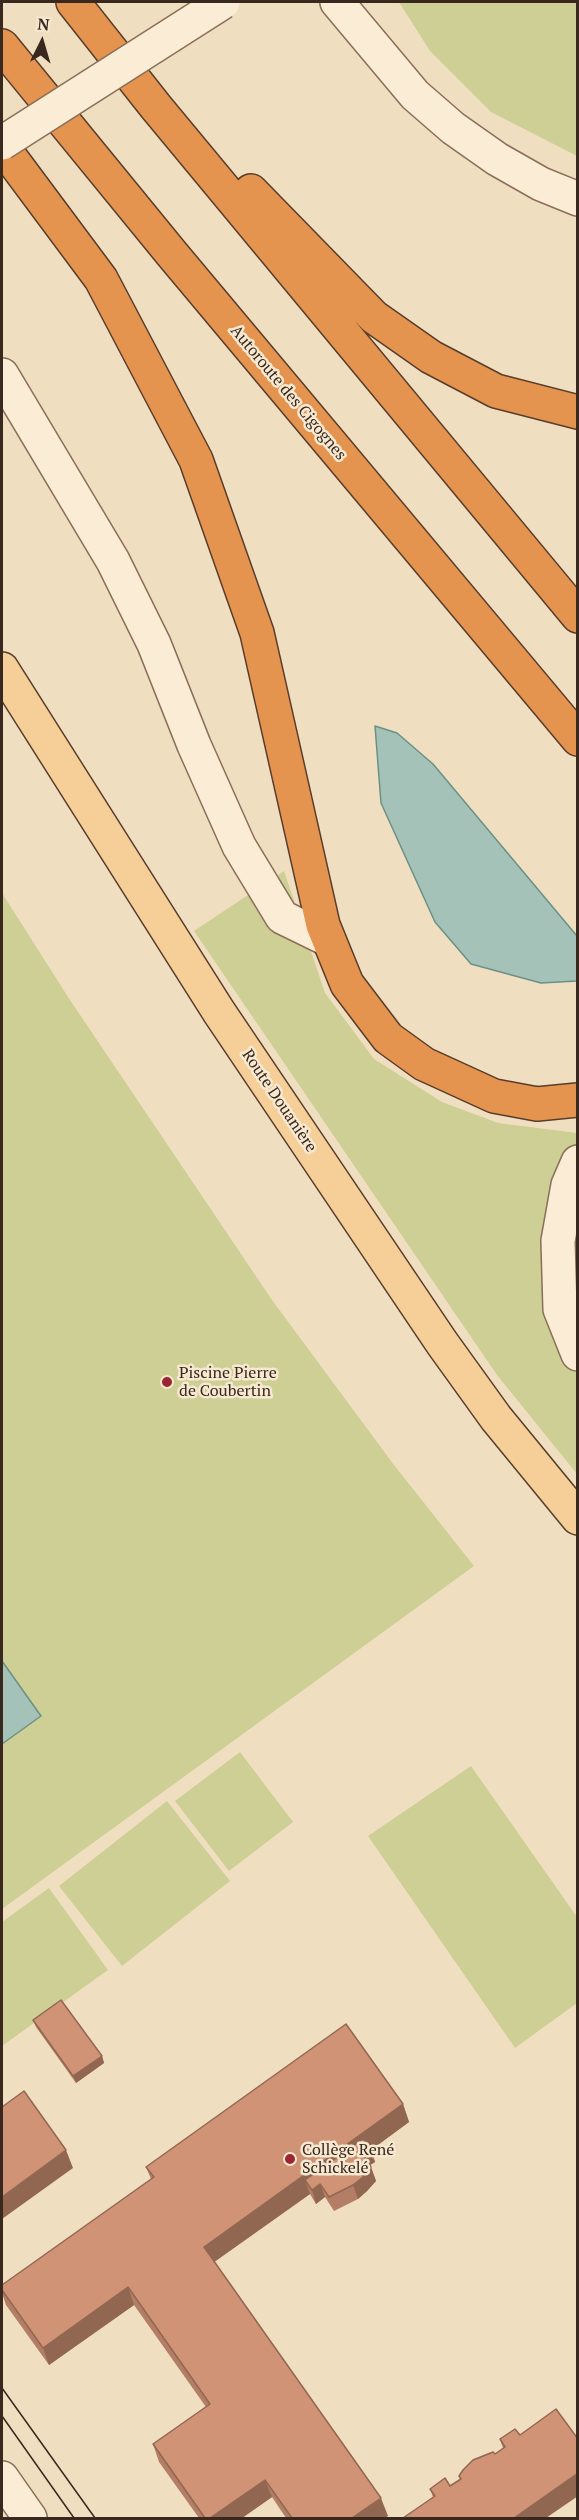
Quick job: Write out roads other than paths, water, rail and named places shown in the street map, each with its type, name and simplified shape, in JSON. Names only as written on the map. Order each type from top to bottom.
[{"type":"highway","points":[[73,2],[156,107],[578,616]]},
{"type":"highway","name":"Autoroute des Cigognes","points":[[2,46],[172,254],[578,739]]},
{"type":"highway","points":[[156,107],[254,193],[374,317],[431,357],[496,391],[578,412]]},
{"type":"highway","points":[[2,144],[101,279],[195,460],[256,633],[327,939],[347,984],[388,1038],[424,1064],[494,1095],[537,1104],[578,1101]]},
{"type":"main road","name":"Route Douanière","points":[[2,669],[219,1012],[442,1343],[496,1418],[578,1518]]},
{"type":"street","points":[[2,144],[223,2]]},
{"type":"street","points":[[338,2],[415,95],[453,128],[497,159],[541,184],[578,199]]},
{"type":"street","points":[[2,375],[113,561],[154,644],[194,745],[239,846],[282,917],[327,939]]},
{"type":"street","points":[[578,1162],[568,1185],[558,1241],[560,1309],[578,1354]]},
{"type":"street","points":[[2,2478],[30,2518]]},
{"type":"water","points":[[375,726],[397,733],[433,764],[577,936],[577,981],[541,983],[471,964],[435,922],[381,803]]},
{"type":"water","points":[[2,1661],[41,1716],[2,1744]]},
{"type":"tram line","points":[[2,2388],[95,2518]]},
{"type":"tram line","points":[[2,2416],[74,2518]]},
{"type":"place","name":"Piscine Pierre de Coubertin","points":[[167,1382]]},
{"type":"place","name":"Collège René Schickelé","points":[[290,2159]]}]
